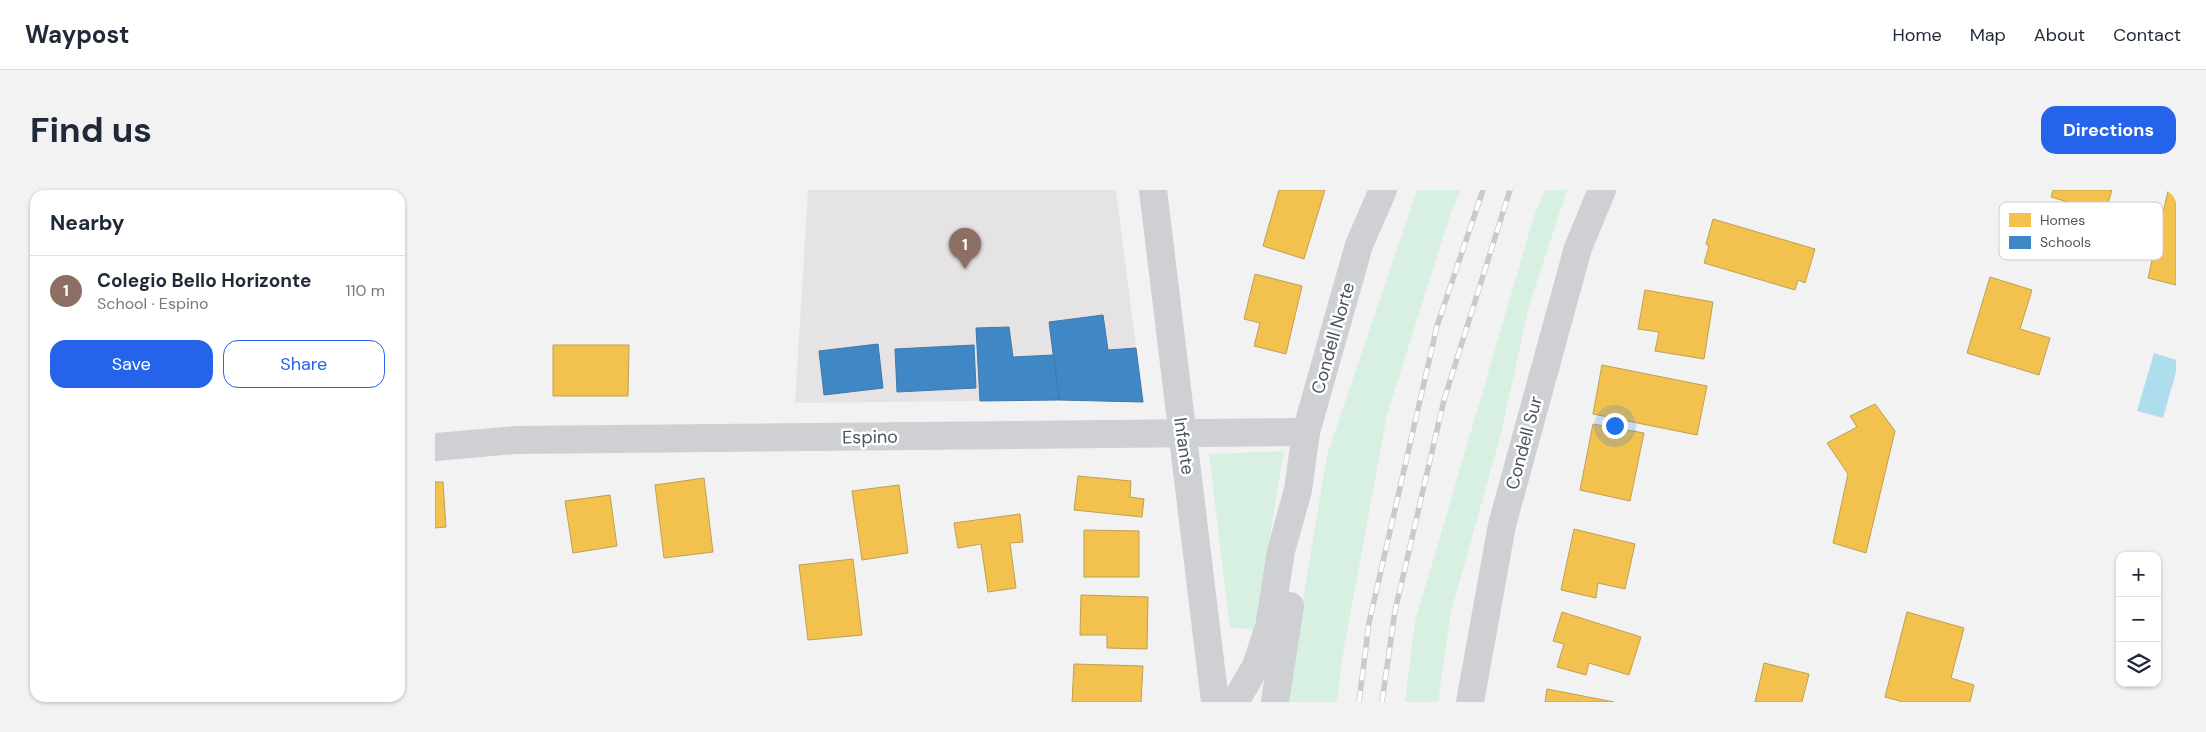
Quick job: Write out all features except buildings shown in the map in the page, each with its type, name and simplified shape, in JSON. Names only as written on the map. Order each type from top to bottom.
[{"type":"street","name":"Infante","points":[[1153,190],[1215,702]]},
{"type":"street","name":"Condell Norte","points":[[1275,702],[1300,546],[1299,490],[1306,432],[1359,245],[1383,190]]},
{"type":"street","name":"Condell Sur","points":[[1470,702],[1502,524],[1577,248],[1602,190]]},
{"type":"street","name":"Espino","points":[[435,447],[516,440],[1306,432]]},
{"type":"street","name":"Condell Norte","points":[[1235,702],[1257,666],[1269,627],[1281,551],[1299,490]]},
{"type":"shaded area","points":[[808,190],[1116,190],[1143,402],[1059,400],[795,403]]},
{"type":"green space","points":[[1417,190],[1461,190],[1450,215],[1387,415],[1342,659],[1337,702],[1286,702],[1327,455]]},
{"type":"green space","points":[[1545,190],[1567,190],[1529,306],[1501,434],[1451,612],[1438,702],[1405,702],[1415,622],[1534,216]]},
{"type":"green space","points":[[1284,451],[1254,629],[1230,628],[1209,454]]},
{"type":"water","points":[[2154,353],[2176,360],[2176,372],[2163,418],[2137,411]]},
{"type":"railway","points":[[1359,702],[1369,623],[1437,326],[1483,190]]},
{"type":"railway","points":[[1382,702],[1395,611],[1444,400],[1510,190]]},
{"type":"place","name":"Colegio Bello Horizonte","points":[[965,269]]}]
